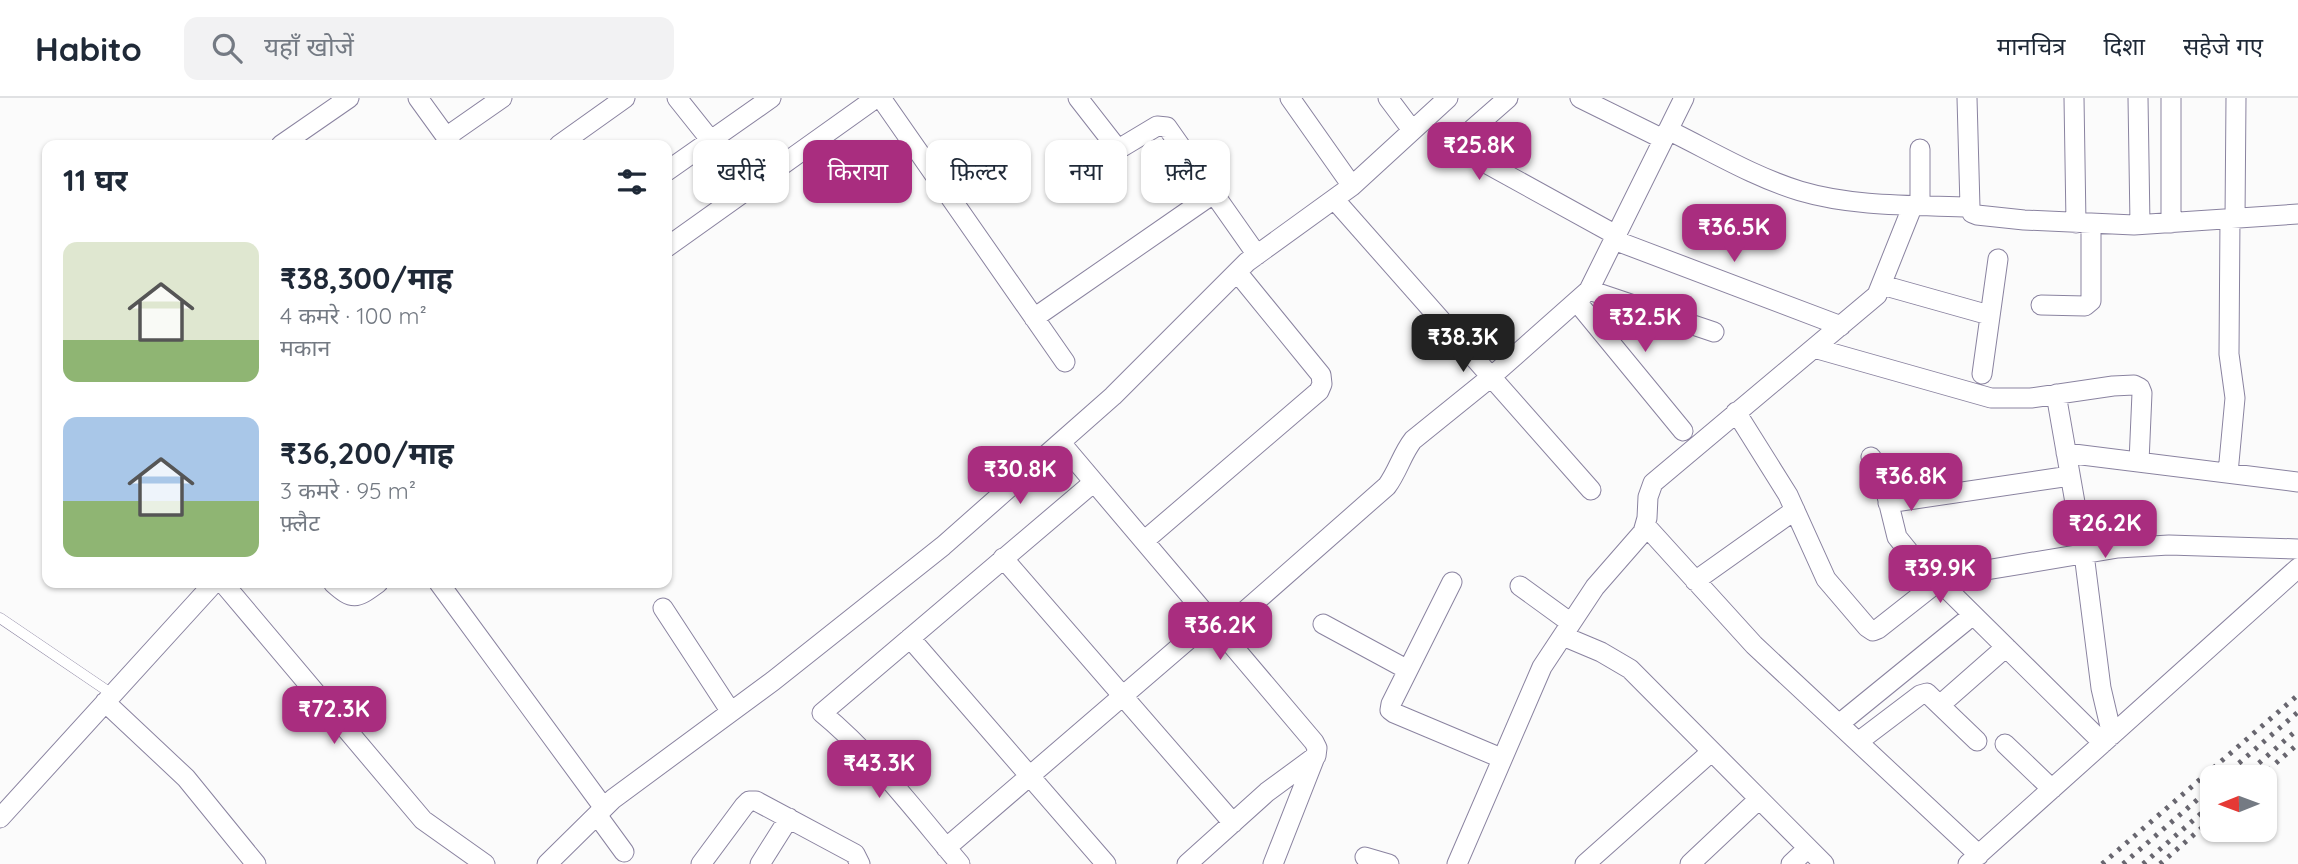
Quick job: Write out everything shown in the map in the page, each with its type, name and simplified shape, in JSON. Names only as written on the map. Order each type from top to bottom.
[{"type":"street","points":[[288,140],[349,98]]},
{"type":"street","points":[[418,98],[448,140]]},
{"type":"street","points":[[450,140],[502,98]]},
{"type":"street","points":[[566,140],[625,98]]},
{"type":"street","points":[[677,98],[710,140],[771,98]]},
{"type":"street","points":[[789,159],[878,98],[1065,362]]},
{"type":"street","points":[[1078,98],[1117,148],[1122,148],[1157,126],[1167,127],[1176,140]]},
{"type":"street","points":[[1290,98],[1352,186]]},
{"type":"street","points":[[1388,98],[1412,130]]},
{"type":"street","points":[[547,864],[613,799],[730,712],[943,546],[1114,396],[1237,272],[1352,186],[1448,98]]},
{"type":"street","points":[[1508,98],[1459,141],[1460,149],[1615,237],[1841,326]]},
{"type":"street","points":[[1580,98],[1776,183],[1802,191],[1855,202],[1970,207]]},
{"type":"street","points":[[947,848],[1122,697],[1216,626],[1387,486],[1413,440],[1491,377],[1583,296],[1684,98]]},
{"type":"street","points":[[1967,98],[1972,213],[2024,220],[2140,224],[2298,214]]},
{"type":"street","points":[[2041,305],[2090,304],[2091,301],[2074,98]]},
{"type":"street","points":[[2138,98],[2140,224]]},
{"type":"street","points":[[2171,98],[2171,223]]},
{"type":"street","points":[[2228,473],[2235,398],[2229,354],[2236,98]]},
{"type":"street","points":[[1457,864],[1536,679],[1595,587],[1646,526],[1648,497],[1653,483],[1877,295],[1917,205],[1920,149]]},
{"type":"street","points":[[672,167],[693,152]]},
{"type":"street","points":[[1335,199],[1591,490]]},
{"type":"street","points":[[672,243],[726,203]]},
{"type":"street","points":[[1034,318],[1200,203]]},
{"type":"street","points":[[1220,203],[1258,255]]},
{"type":"street","points":[[1982,374],[1998,259]]},
{"type":"street","points":[[1144,541],[1319,391],[1322,383],[1321,375],[1237,272]]},
{"type":"street","points":[[1882,285],[1989,316]]},
{"type":"street","points":[[1583,296],[1714,332]]},
{"type":"street","points":[[1583,296],[1683,431]]},
{"type":"street","points":[[1814,348],[1991,398],[2031,398],[2102,386],[2134,385],[2140,388],[2142,393],[2139,462]]},
{"type":"street","points":[[2056,394],[2084,554],[2108,739]]},
{"type":"street","points":[[1736,412],[1796,510],[1826,579],[1872,631],[1937,582],[1956,575],[2118,548],[2169,545],[2298,549]]},
{"type":"street","points":[[1060,443],[1314,742],[1317,748],[1316,756],[1273,864]]},
{"type":"street","points":[[2066,453],[2298,482]]},
{"type":"street","points":[[1871,457],[1881,472],[1897,537],[1937,582],[2108,739]]},
{"type":"street","points":[[1888,503],[2070,476]]},
{"type":"street","points":[[960,864],[892,784],[839,727],[822,713],[1094,482]]},
{"type":"street","points":[[1695,582],[1796,510]]},
{"type":"street","points":[[1646,526],[1754,645],[1858,742],[1973,859],[2298,568]]},
{"type":"street","points":[[1003,558],[1233,823]]},
{"type":"street","points":[[1452,582],[1391,705],[1391,710],[1501,758]]},
{"type":"street","points":[[1520,586],[1567,630],[1630,669],[1824,864]]},
{"type":"street","points":[[0,818],[209,588]]},
{"type":"street","points":[[227,588],[423,820],[485,864]]},
{"type":"street","points":[[339,588],[353,597],[370,588]]},
{"type":"street","points":[[443,588],[601,811],[624,852]]},
{"type":"street","points":[[663,608],[730,712]]},
{"type":"street","points":[[1839,724],[1973,615]]},
{"type":"street","points":[[1323,624],[1408,670]]},
{"type":"street","points":[[910,638],[1106,864]]},
{"type":"street","points":[[1940,705],[2006,647]]},
{"type":"street","points":[[1858,742],[1920,695],[1927,693],[1977,741]]},
{"type":"street","points":[[108,698],[186,778],[256,864]]},
{"type":"street","points":[[2005,744],[2052,789]]},
{"type":"street","points":[[1598,860],[1711,752]]},
{"type":"street","points":[[1187,864],[1267,792],[1316,756]]},
{"type":"street","points":[[1690,864],[1759,799]]},
{"type":"street","points":[[701,864],[749,802],[756,801],[855,854],[860,864]]},
{"type":"street","points":[[760,864],[789,818]]},
{"type":"street","points":[[1791,864],[1808,848]]},
{"type":"street","points":[[1365,857],[1389,864]]},
{"type":"lane","points":[[0,618],[108,698]]},
{"type":"railway","points":[[2102,864],[2298,695]]},
{"type":"railway","points":[[2237,765],[2298,712]]},
{"type":"railway","points":[[2257,765],[2298,729]]},
{"type":"railway","points":[[2274,765],[2298,744]]},
{"type":"railway","points":[[2123,864],[2200,797]]},
{"type":"railway","points":[[2143,864],[2200,814]]},
{"type":"railway","points":[[2160,864],[2200,829]]}]
